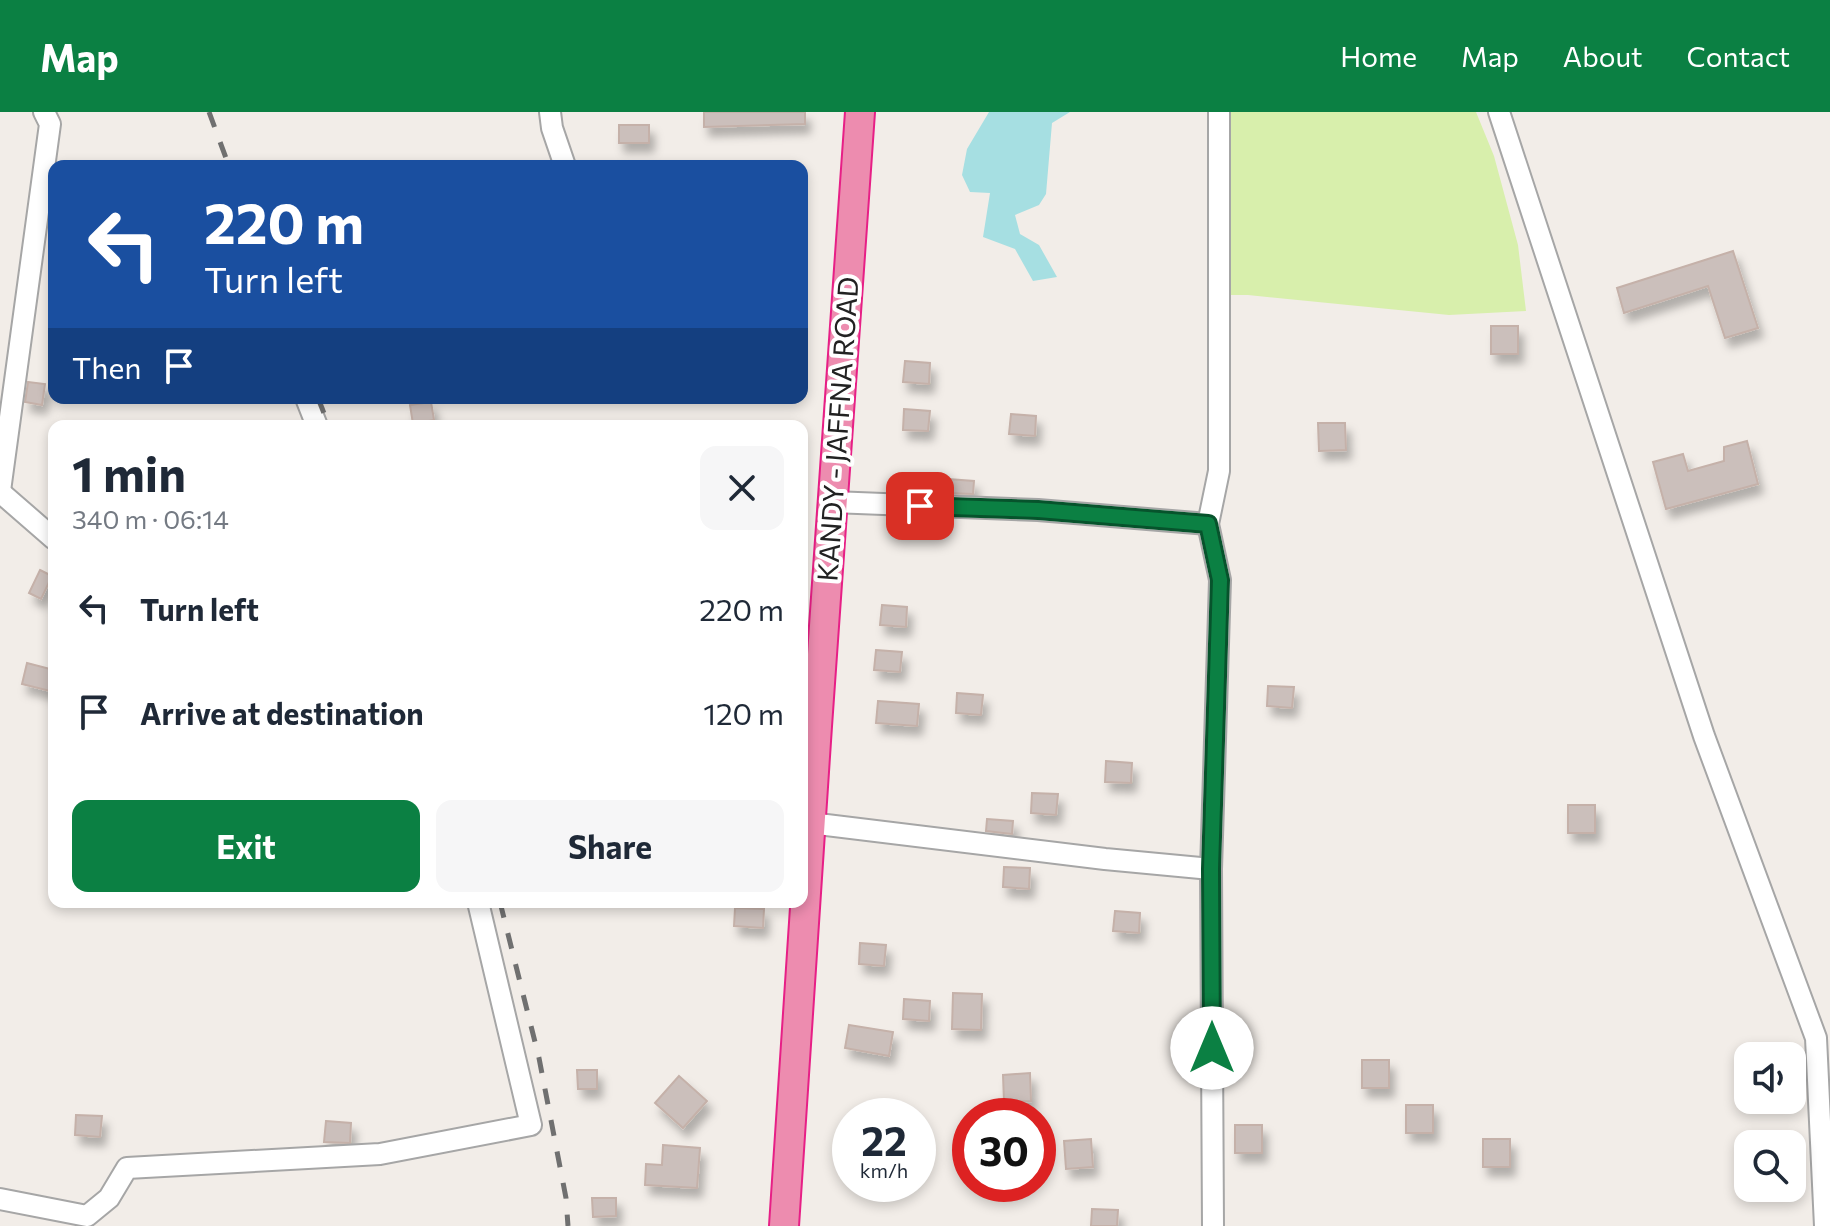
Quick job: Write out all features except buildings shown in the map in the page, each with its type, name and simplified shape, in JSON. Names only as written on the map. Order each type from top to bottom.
[{"type":"highway","name":"KANDY - JAFFNA ROAD","points":[[808,854],[811,671],[832,502],[860,112]]},
{"type":"highway","name":"KANDY - JAFFNA ROAD","points":[[784,1226],[805,908]]},
{"type":"street","points":[[44,112],[50,124],[0,491],[48,534]]},
{"type":"street","points":[[550,112],[563,160]]},
{"type":"street","points":[[1213,1226],[1211,869],[1220,580],[1208,524],[1219,471],[1219,112]]},
{"type":"street","points":[[1499,112],[1704,736],[1816,1038],[1825,1226]]},
{"type":"street","points":[[832,502],[1038,510],[1208,524]]},
{"type":"street","points":[[810,823],[1211,869]]},
{"type":"street","points":[[0,1199],[87,1216],[109,1198],[127,1168],[380,1154],[531,1125],[479,908]]},
{"type":"green space","points":[[1225,112],[1476,112],[1494,156],[1518,245],[1526,311],[1449,315],[1230,295]]},
{"type":"water","points":[[989,112],[1070,112],[1052,123],[1046,194],[1039,205],[1015,215],[1020,234],[1039,245],[1057,277],[1033,281],[1015,249],[983,237],[990,193],[970,192],[962,175],[967,149]]},
{"type":"railway","points":[[209,112],[227,160]]},
{"type":"railway","points":[[320,404],[327,420]]},
{"type":"railway","points":[[502,908],[539,1058],[566,1198],[568,1226]]},
{"type":"route","points":[[920,506],[1038,510],[1208,524],[1220,580],[1211,869],[1212,1048]]}]
